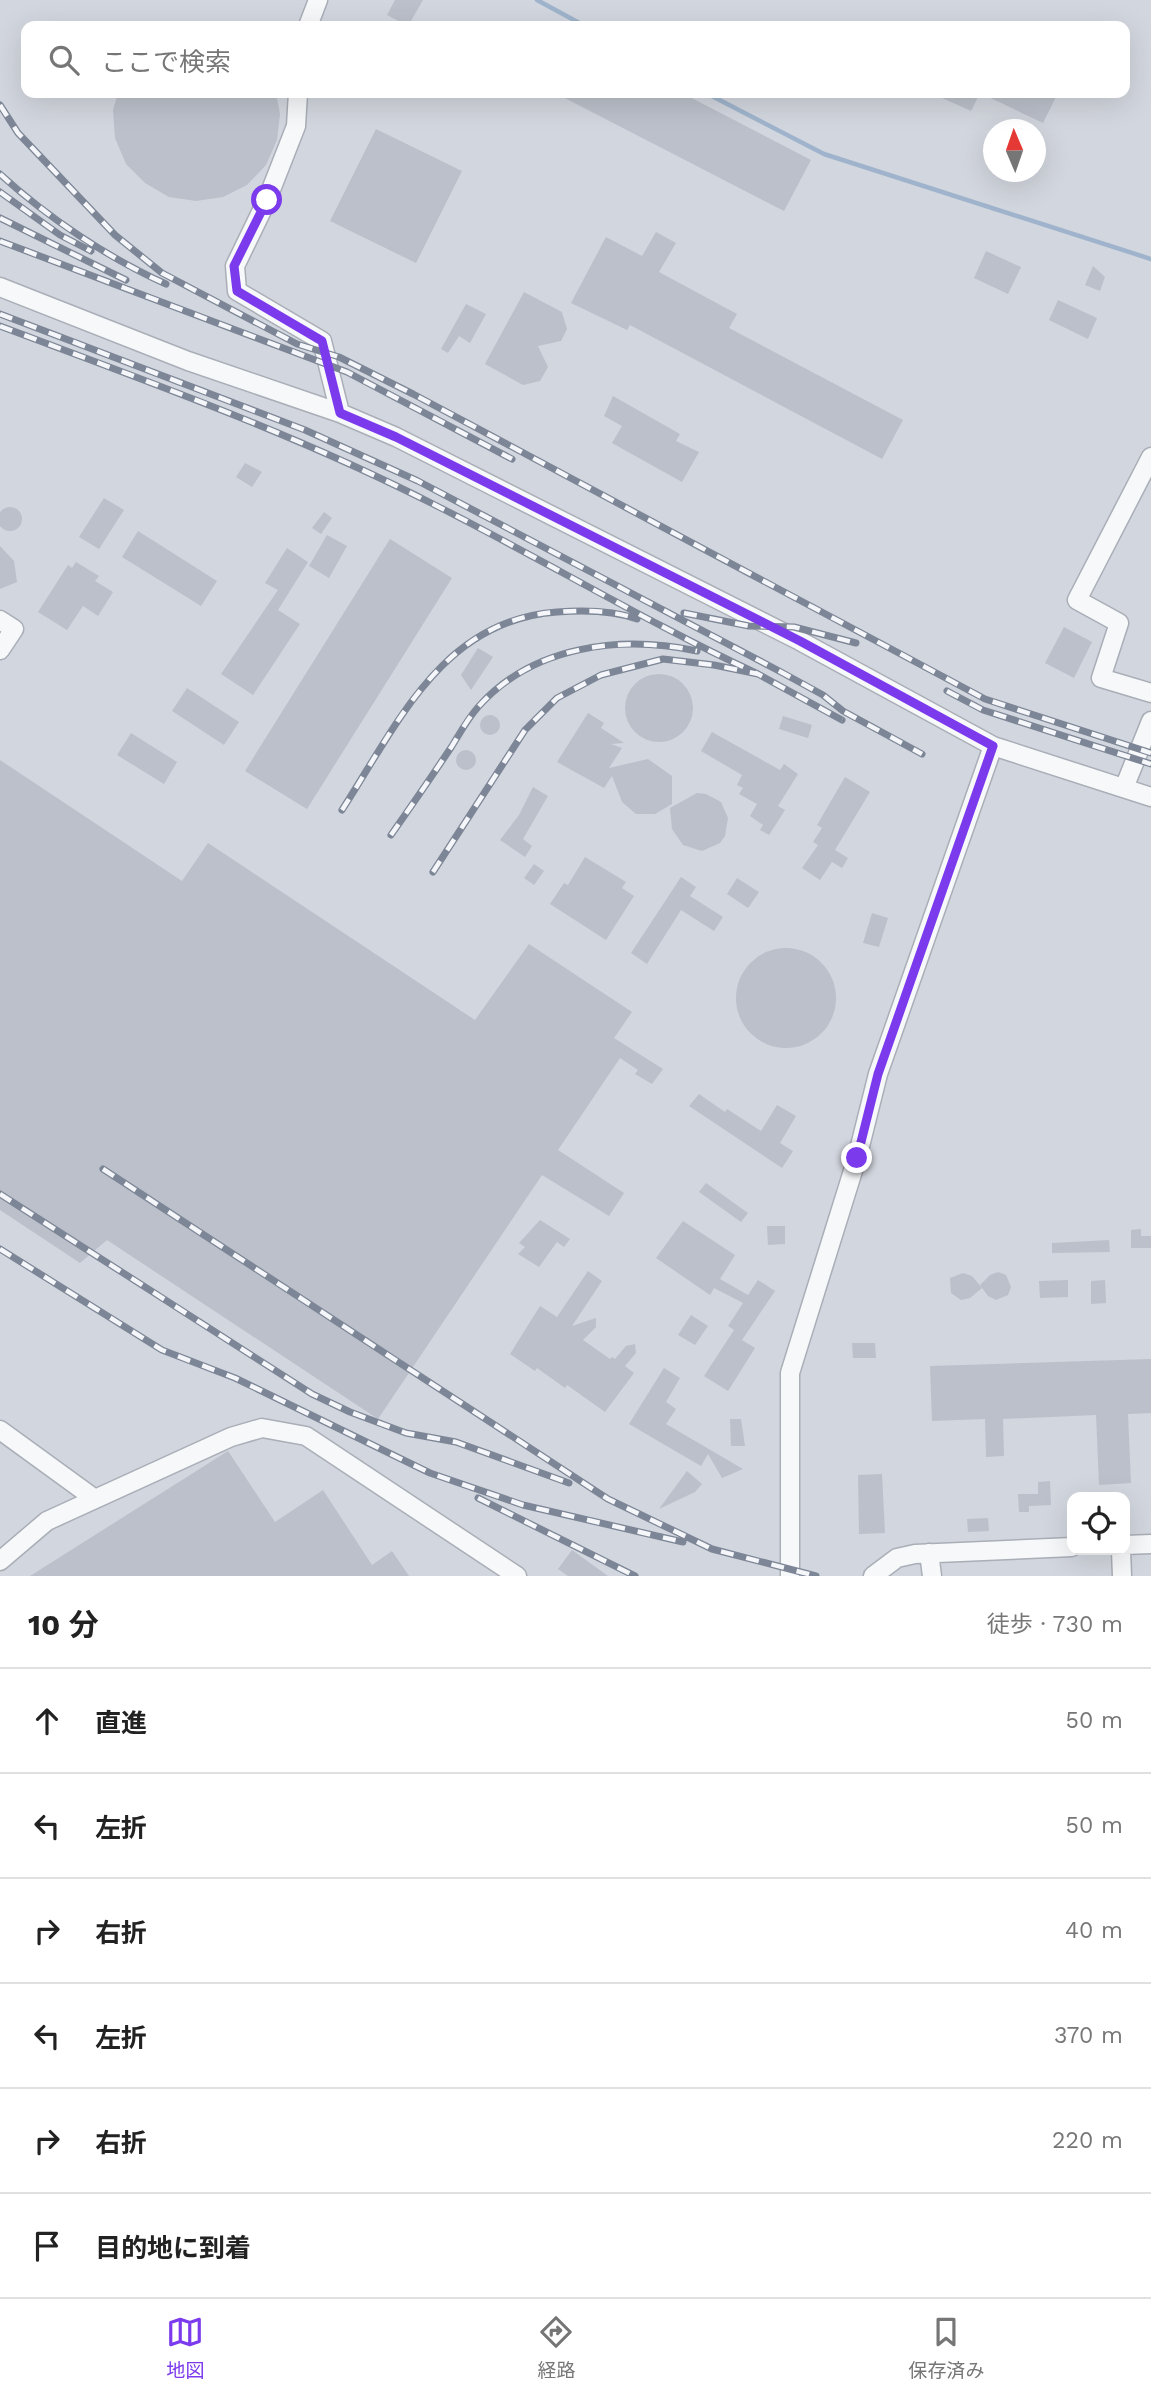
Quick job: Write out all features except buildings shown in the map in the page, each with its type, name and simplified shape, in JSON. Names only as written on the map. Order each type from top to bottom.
[{"type":"lane","points":[[310,21],[318,0]]},
{"type":"lane","points":[[298,98],[296,126],[267,200],[234,266],[237,291],[322,341],[340,413]]},
{"type":"lane","points":[[0,287],[188,361],[340,413],[396,437],[770,626],[993,746],[1151,797]]},
{"type":"lane","points":[[1151,457],[1077,600],[1119,623],[1101,678],[1151,693]]},
{"type":"lane","points":[[0,620],[14,629],[0,650]]},
{"type":"lane","points":[[1124,788],[1151,721]]},
{"type":"lane","points":[[790,1576],[790,1373],[857,1158],[878,1074],[993,746]]},
{"type":"lane","points":[[0,1561],[47,1521],[230,1437],[262,1429],[306,1436],[517,1576]]},
{"type":"lane","points":[[0,1430],[95,1499]]},
{"type":"lane","points":[[1130,1545],[1151,1544]]},
{"type":"lane","points":[[873,1576],[897,1558],[929,1553],[1067,1547]]},
{"type":"lane","points":[[929,1553],[932,1576]]},
{"type":"lane","points":[[1121,1555],[1122,1576]]},
{"type":"shaded area","points":[[0,0],[1151,0],[1151,1576],[0,1576]]},
{"type":"waterway","points":[[537,0],[576,21]]},
{"type":"waterway","points":[[716,98],[824,154],[1151,259]]},
{"type":"railway","points":[[0,105],[18,133],[115,235],[162,273],[297,344],[339,357],[413,394],[985,699],[1151,753]]},
{"type":"railway","points":[[0,174],[38,206],[79,235],[122,262],[166,284]]},
{"type":"railway","points":[[0,192],[60,235],[91,251]]},
{"type":"railway","points":[[0,218],[126,280]]},
{"type":"railway","points":[[0,241],[347,372],[512,459]]},
{"type":"railway","points":[[0,314],[305,430],[418,481],[781,672],[823,695],[843,711],[922,754]]},
{"type":"railway","points":[[0,326],[275,432],[382,479],[476,526],[676,634],[758,674]]},
{"type":"railway","points":[[342,810],[404,712],[427,682],[453,656],[483,634],[517,619],[557,612],[597,611],[637,619]]},
{"type":"railway","points":[[684,613],[749,626],[794,627],[856,643]]},
{"type":"railway","points":[[391,835],[479,706],[501,685],[526,669],[552,658],[609,645],[639,644],[697,651]]},
{"type":"railway","points":[[433,872],[525,730],[557,698],[601,675],[663,659],[714,665],[758,674],[842,720]]},
{"type":"railway","points":[[947,691],[983,710],[1151,764]]},
{"type":"railway","points":[[103,1169],[608,1499],[712,1549],[816,1576]]},
{"type":"railway","points":[[0,1194],[312,1394],[406,1433],[456,1442],[569,1483]]},
{"type":"railway","points":[[0,1249],[162,1350],[235,1378],[430,1473],[523,1505],[683,1542]]},
{"type":"railway","points":[[478,1498],[635,1576]]},
{"type":"route","points":[[267,200],[234,266],[237,291],[322,341],[340,413],[396,437],[800,641],[993,746],[878,1074],[857,1158]]}]
